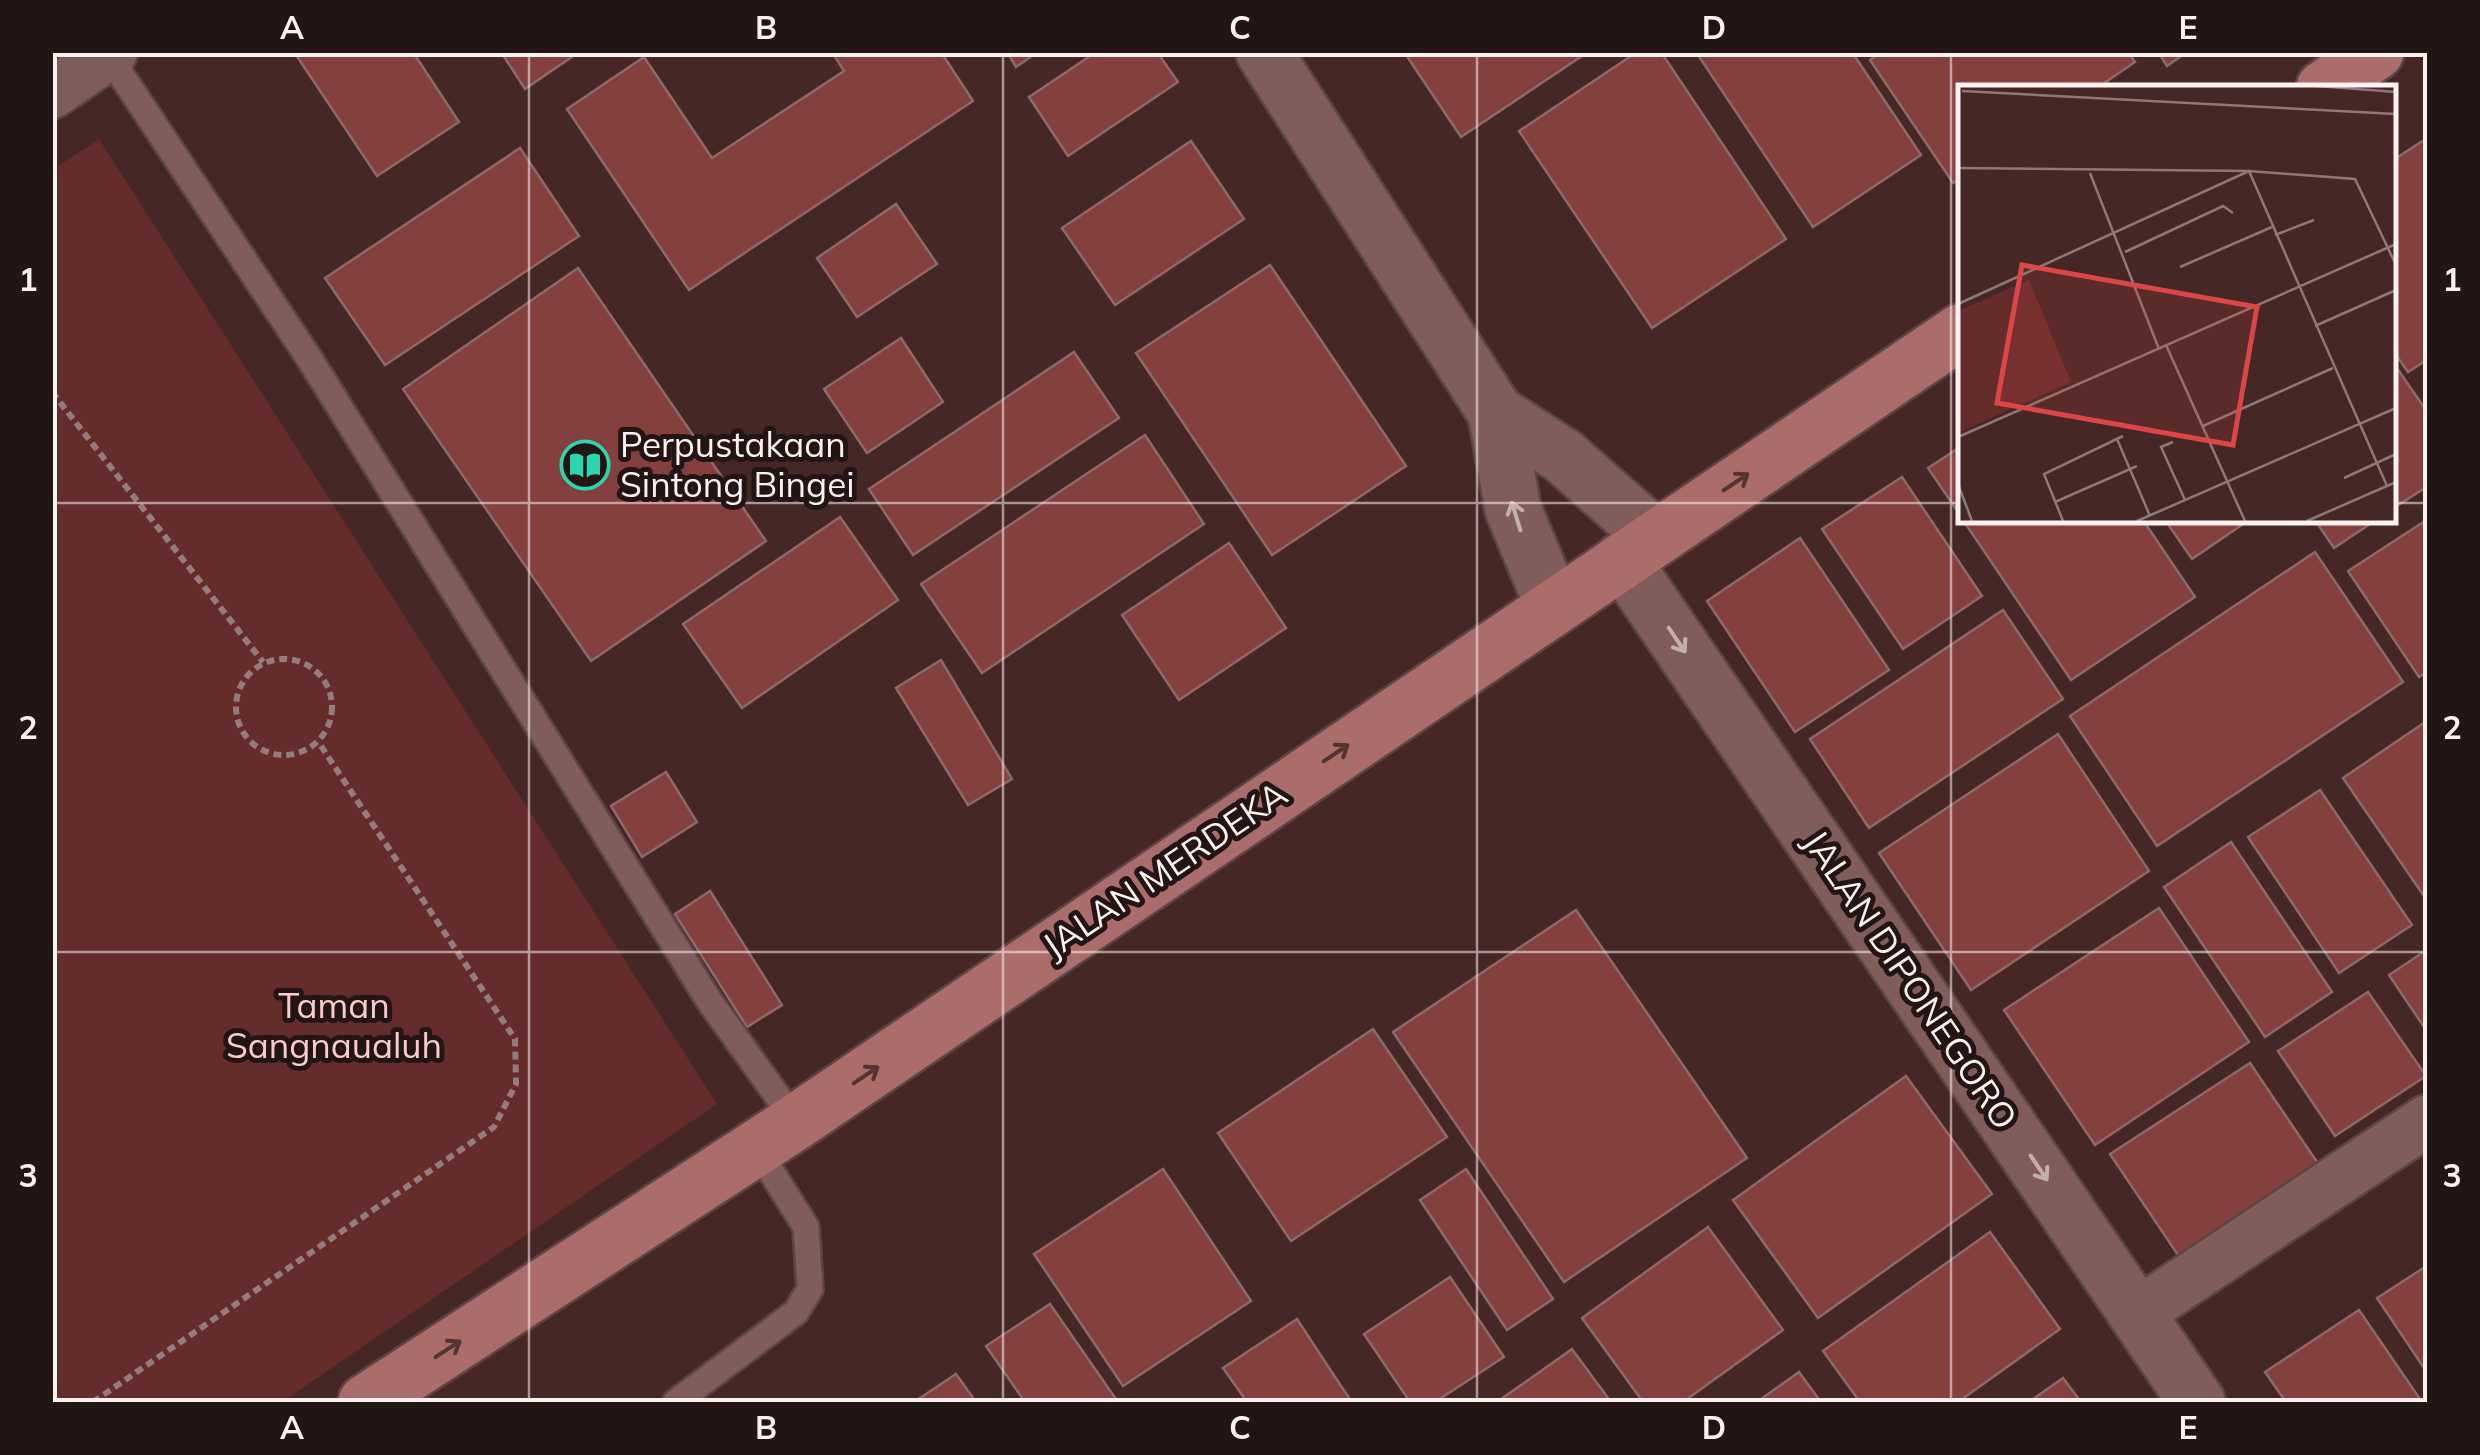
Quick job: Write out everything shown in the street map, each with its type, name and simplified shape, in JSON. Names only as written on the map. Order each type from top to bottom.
[{"type":"main road","points":[[2328,85],[2376,52]]},
{"type":"main road","name":"JALAN MERDEKA","points":[[366,1402],[777,1136],[1958,333]]},
{"type":"street","name":"JALAN DIPONEGORO","points":[[1264,52],[1496,413],[1513,509],[1553,605]]},
{"type":"street","points":[[52,93],[110,54]]},
{"type":"street","name":"JALAN DIPONEGORO","points":[[1496,413],[1563,456],[1638,548],[2197,1402]]},
{"type":"street","points":[[2138,1313],[2428,1120]]},
{"type":"lane","points":[[110,54],[360,438],[710,1002],[777,1136],[806,1226],[810,1289],[796,1312],[676,1402]]},
{"type":"path","points":[[52,392],[263,662]]},
{"type":"path","points":[[298,660],[326,680],[333,712],[319,742],[288,757],[255,748],[235,720],[239,686],[263,662],[298,660]]},
{"type":"path","points":[[93,1402],[494,1127],[516,1084],[515,1039],[319,742]]},
{"type":"green space","name":"Taman Sangnaualuh","points":[[99,139],[717,1104],[282,1402],[53,1402],[52,170]]},
{"type":"building","points":[[294,52],[413,52],[459,122],[377,176]]},
{"type":"building","points":[[501,52],[579,52],[525,89]]},
{"type":"building","points":[[832,52],[941,52],[973,101],[689,290],[567,109],[644,57],[712,158],[844,71]]},
{"type":"building","points":[[1007,52],[1038,52],[1016,67]]},
{"type":"building","points":[[1096,52],[1157,52],[1178,82],[1068,156],[1029,97]]},
{"type":"building","points":[[1404,52],[1588,52],[1461,137]]},
{"type":"building","points":[[1637,52],[1661,52],[1786,239],[1652,328],[1519,131]]},
{"type":"building","points":[[1696,52],[1852,52],[1921,155],[1813,227]]},
{"type":"building","points":[[1882,52],[2128,52],[2135,62],[2101,85],[1958,85],[1958,179],[1953,183],[1870,60]]},
{"type":"building","points":[[2158,52],[2187,52],[2167,66]]},
{"type":"building","points":[[2424,140],[2428,146],[2428,359],[2408,372],[2395,353],[2395,159]]},
{"type":"building","points":[[1191,141],[1244,219],[1115,305],[1062,228]]},
{"type":"building","points":[[520,148],[579,236],[385,365],[325,278]]},
{"type":"building","points":[[896,204],[937,264],[857,317],[817,258]]},
{"type":"building","points":[[1270,265],[1406,466],[1272,555],[1136,353]]},
{"type":"building","name":"Perpustakaan Sintong Bingei","points":[[578,268],[766,541],[591,661],[403,389]]},
{"type":"building","points":[[901,338],[943,402],[867,453],[824,389]]},
{"type":"building","points":[[1074,352],[1119,418],[913,555],[869,489]]},
{"type":"building","points":[[2395,365],[2428,413],[2428,486],[2395,507]]},
{"type":"building","points":[[1145,435],[1204,524],[982,673],[921,584]]},
{"type":"building","points":[[1958,448],[1958,512],[1928,468]]},
{"type":"building","points":[[1902,477],[1982,596],[1903,649],[1822,529]]},
{"type":"building","points":[[840,517],[898,600],[742,708],[683,624]]},
{"type":"building","points":[[2428,519],[2428,671],[2419,677],[2348,571]]},
{"type":"building","points":[[1964,522],[2144,522],[2195,597],[2071,680]]},
{"type":"building","points":[[2166,522],[2246,522],[2192,559]]},
{"type":"building","points":[[2316,522],[2373,522],[2334,548]]},
{"type":"building","points":[[1800,538],[1889,670],[1795,732],[1707,601]]},
{"type":"building","points":[[1229,543],[1286,628],[1179,700],[1122,615]]},
{"type":"building","points":[[2315,552],[2403,682],[2157,846],[2070,716]]},
{"type":"building","points":[[2003,610],[2063,699],[1869,828],[1810,739]]},
{"type":"building","points":[[941,660],[1012,779],[968,805],[896,688]]},
{"type":"building","points":[[2428,720],[2428,902],[2343,778]]},
{"type":"building","points":[[2058,734],[2149,871],[1971,990],[1879,853]]},
{"type":"building","points":[[666,772],[697,822],[642,857],[611,806]]},
{"type":"building","points":[[2320,790],[2412,925],[2339,973],[2248,837]]},
{"type":"building","points":[[2231,842],[2332,992],[2265,1037],[2164,887]]},
{"type":"building","points":[[710,891],[782,1005],[747,1027],[675,914]]},
{"type":"building","points":[[2159,908],[2249,1042],[2095,1145],[2004,1010]]},
{"type":"building","points":[[1576,910],[1747,1158],[1564,1282],[1393,1032]]},
{"type":"building","points":[[2428,949],[2428,1033],[2389,975]]},
{"type":"building","points":[[2368,992],[2426,1076],[2335,1136],[2278,1051]]},
{"type":"building","points":[[1373,1029],[1447,1137],[1291,1241],[1218,1133]]},
{"type":"building","points":[[2250,1063],[2319,1165],[2180,1258],[2110,1154]]},
{"type":"building","points":[[1906,1076],[1992,1194],[1818,1318],[1733,1200]]},
{"type":"building","points":[[1163,1169],[1251,1301],[1123,1386],[1034,1254]]},
{"type":"building","points":[[1466,1169],[1553,1299],[1507,1330],[1420,1200]]},
{"type":"building","points":[[1708,1227],[1783,1330],[1683,1402],[1643,1402],[1582,1318]]},
{"type":"building","points":[[1990,1232],[2060,1329],[1958,1402],[1860,1402],[1823,1351]]},
{"type":"building","points":[[2428,1265],[2428,1374],[2377,1298]]},
{"type":"building","points":[[1450,1277],[1504,1357],[1435,1402],[1410,1402],[1364,1334]]},
{"type":"building","points":[[1050,1304],[1118,1402],[1025,1402],[986,1346]]},
{"type":"building","points":[[2359,1310],[2420,1399],[2286,1402],[2265,1372]]},
{"type":"building","points":[[1297,1319],[1352,1402],[1247,1402],[1223,1368]]},
{"type":"building","points":[[1572,1349],[1611,1402],[1497,1402]]},
{"type":"building","points":[[1799,1372],[1821,1402],[1757,1402]]},
{"type":"building","points":[[956,1374],[976,1402],[914,1402]]},
{"type":"building","points":[[2063,1378],[2081,1402],[2029,1402]]},
{"type":"place","name":"Perpustakaan Sintong Bingei","points":[[585,465]]}]
